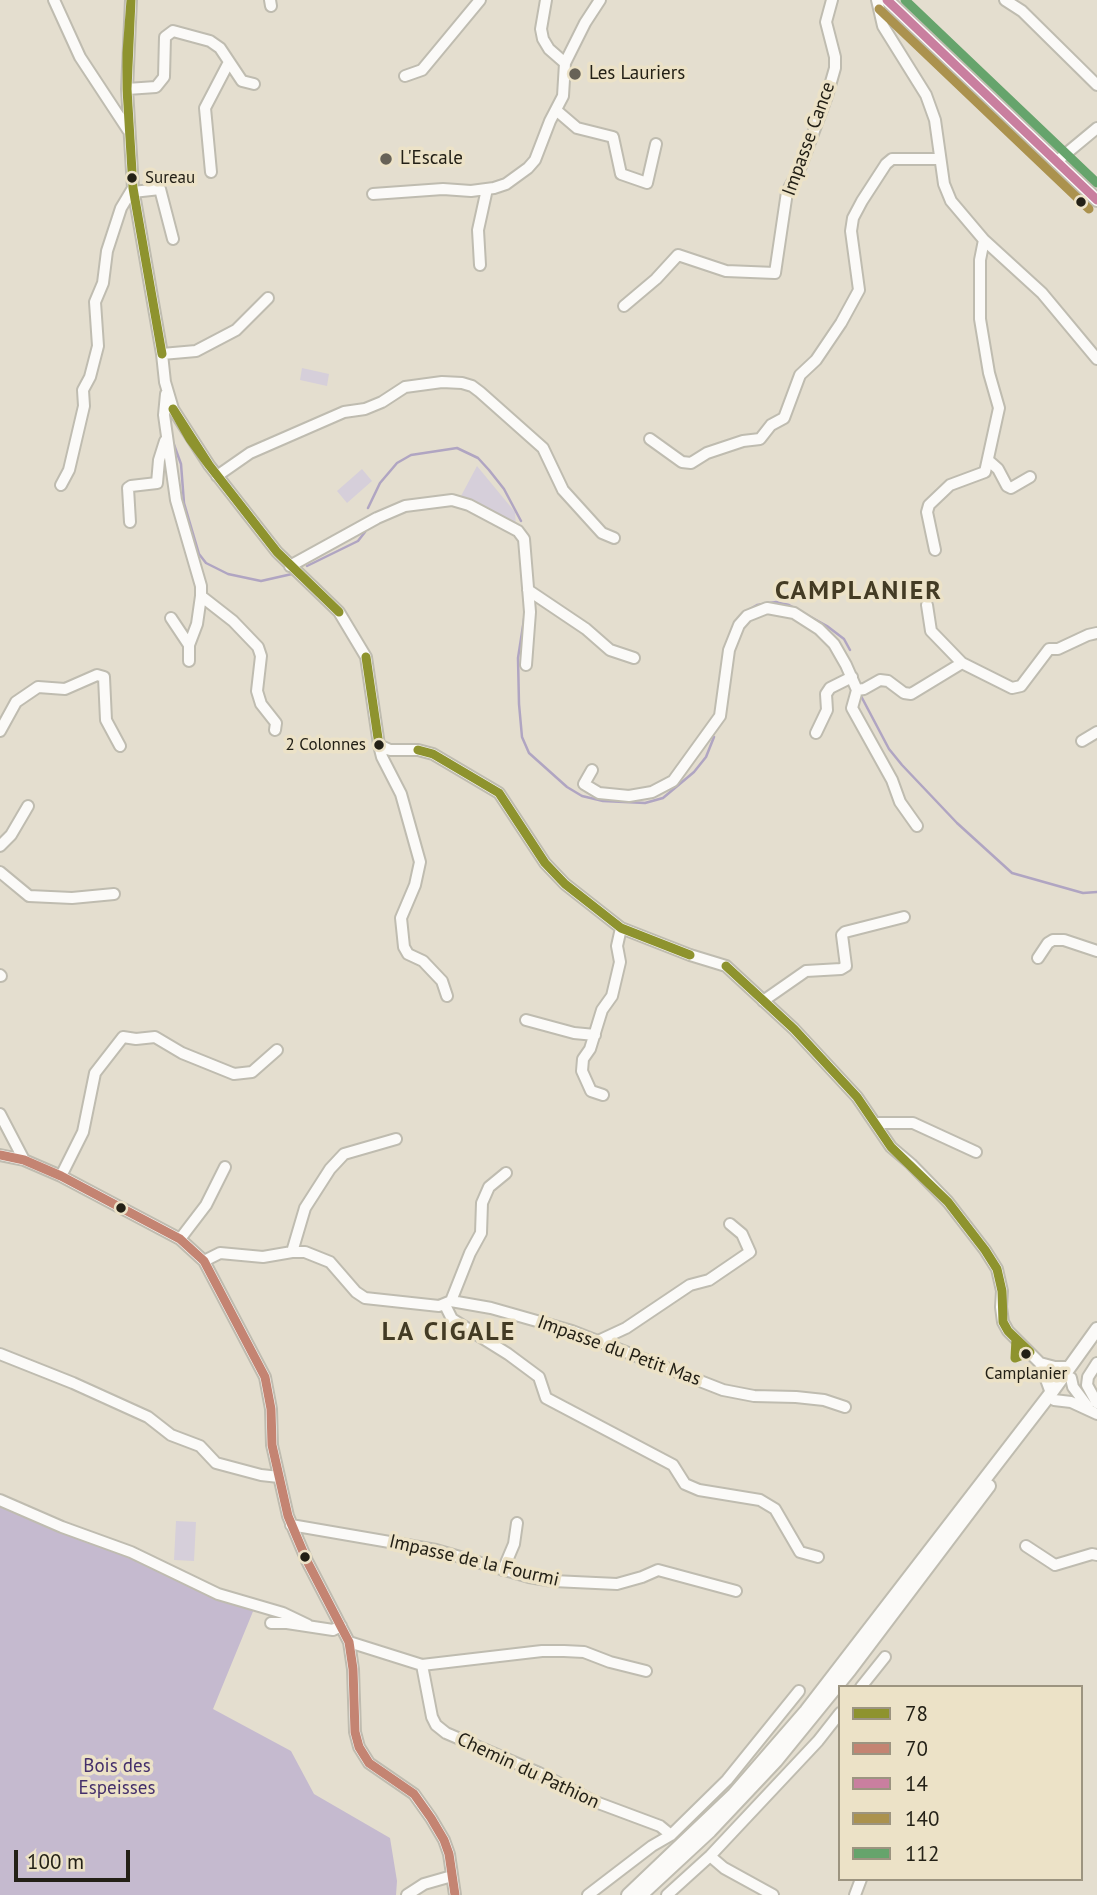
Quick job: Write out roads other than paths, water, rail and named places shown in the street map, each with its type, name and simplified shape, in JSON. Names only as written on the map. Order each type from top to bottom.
[{"type":"main road","points":[[889,2],[1097,200]]},
{"type":"main road","points":[[1070,1373],[1097,1329]]},
{"type":"main road","points":[[628,1895],[705,1824],[767,1757],[1097,1341]]},
{"type":"main road","points":[[838,1685],[895,1612],[1052,1396]]},
{"type":"main road","points":[[641,1895],[742,1798],[807,1725],[838,1685]]},
{"type":"street","points":[[54,0],[80,57],[129,132]]},
{"type":"street","points":[[131,0],[127,89],[133,190],[167,390],[175,414],[217,476],[269,543],[339,612],[366,657],[382,757],[401,794],[420,862],[415,885],[401,918],[404,947],[408,954],[423,961],[442,981],[447,996]]},
{"type":"street","points":[[405,76],[422,70],[480,0]]},
{"type":"street","points":[[546,0],[541,29],[543,39],[565,63]]},
{"type":"street","points":[[373,194],[443,188],[471,191],[487,189],[506,184],[535,160],[563,96],[565,63],[600,0]]},
{"type":"street","name":"Impasse Cance","points":[[624,306],[656,279],[678,255],[726,271],[770,275],[775,273],[787,192],[801,166],[835,68],[835,57],[826,22],[832,0]]},
{"type":"street","points":[[877,0],[883,26],[926,94],[935,120],[944,184],[951,201],[984,240],[1042,293],[1097,359]]},
{"type":"street","points":[[1005,0],[1022,11],[1097,85]]},
{"type":"street","points":[[881,16],[889,2]]},
{"type":"street","points":[[127,89],[156,87],[164,78],[165,37],[173,31],[210,41],[220,48],[242,81],[254,84]]},
{"type":"street","points":[[211,172],[205,108],[229,62]]},
{"type":"street","points":[[556,110],[577,128],[613,137],[621,174],[647,183],[656,144]]},
{"type":"street","points":[[1056,162],[1097,128]]},
{"type":"street","points":[[650,439],[682,462],[691,463],[707,453],[743,441],[760,439],[768,424],[784,418],[800,375],[816,360],[859,290],[851,230],[862,201],[892,159],[939,159]]},
{"type":"street","points":[[133,190],[160,189],[173,239]]},
{"type":"street","points":[[480,265],[478,230],[487,189]]},
{"type":"street","points":[[61,485],[69,470],[84,406],[83,390],[90,377],[98,346],[95,302],[103,284],[107,251],[121,208],[133,190]]},
{"type":"street","points":[[935,550],[929,505],[950,485],[985,472],[999,408],[989,373],[980,319],[980,260],[984,240]]},
{"type":"street","points":[[163,354],[196,351],[236,330],[268,298]]},
{"type":"street","points":[[217,476],[250,453],[333,416],[370,407],[389,399],[405,387],[442,382],[462,383],[472,386],[543,448],[563,490],[602,533],[614,538]]},
{"type":"street","points":[[167,390],[164,415],[176,499],[201,586],[197,624],[189,645],[189,661]]},
{"type":"street","points":[[130,522],[128,488],[157,483],[167,421],[175,414]]},
{"type":"street","points":[[989,461],[1011,488],[1030,477]]},
{"type":"street","points":[[290,566],[377,518],[405,506],[452,500],[469,505],[521,534],[524,539],[530,612],[526,665]]},
{"type":"street","points":[[528,590],[586,629],[610,650],[634,659]]},
{"type":"street","points":[[201,596],[233,621],[258,648],[261,656],[257,691],[261,704],[276,723],[275,730]]},
{"type":"street","points":[[927,605],[931,631],[962,663],[1012,688],[1021,686],[1049,649],[1058,649],[1097,633]]},
{"type":"street","points":[[592,771],[584,784],[599,793],[629,796],[652,792],[673,781],[720,716],[730,646],[739,625],[756,611],[767,608],[783,609],[805,618],[834,644],[860,690]]},
{"type":"street","points":[[171,618],[189,645]]},
{"type":"street","points":[[917,826],[900,802],[892,780],[852,708],[860,690],[880,680],[888,681],[904,693],[911,694],[962,663]]},
{"type":"street","points":[[0,731],[16,702],[38,687],[65,689],[97,675],[104,677],[106,720],[120,746]]},
{"type":"street","points":[[816,733],[827,710],[826,694],[830,688],[852,677]]},
{"type":"street","points":[[1082,741],[1097,732]]},
{"type":"street","points":[[379,745],[390,750],[418,750],[433,754],[499,793],[545,863],[565,884],[621,928],[726,966],[794,1029],[857,1097],[891,1147],[948,1202],[985,1250],[997,1269],[1002,1291],[1003,1322],[1008,1331],[1040,1363],[1052,1396],[1095,1410]]},
{"type":"street","points":[[0,846],[11,835],[28,806]]},
{"type":"street","points":[[0,872],[29,896],[72,898],[114,894]]},
{"type":"street","points":[[763,1001],[806,971],[841,969],[846,966],[842,935],[845,932],[904,917]]},
{"type":"street","points":[[603,1095],[591,1091],[582,1072],[583,1059],[590,1049],[602,1010],[612,996],[620,962],[617,946],[621,928]]},
{"type":"street","points":[[1038,958],[1053,940],[1064,940],[1097,951]]},
{"type":"street","points":[[526,1020],[574,1033],[595,1035]]},
{"type":"street","points":[[61,1176],[83,1132],[95,1073],[123,1037],[155,1037],[182,1053],[234,1074],[252,1072],[277,1050]]},
{"type":"street","points":[[0,1114],[24,1160]]},
{"type":"street","points":[[875,1123],[913,1123],[976,1152]]},
{"type":"street","points":[[292,1252],[304,1209],[330,1169],[344,1154],[396,1139]]},
{"type":"street","points":[[0,1155],[24,1160],[61,1176],[180,1240],[204,1261],[265,1377],[279,1477],[291,1525],[349,1642],[353,1669],[355,1732],[359,1747],[369,1763],[414,1794],[444,1840],[455,1895]]},
{"type":"street","points":[[180,1240],[206,1205],[225,1167]]},
{"type":"street","points":[[506,1173],[489,1187],[481,1203],[481,1233],[448,1303],[452,1319],[508,1353],[539,1377],[546,1398],[673,1465],[685,1484],[699,1490],[760,1500],[775,1509],[800,1552],[818,1557]]},
{"type":"street","points":[[598,1341],[625,1328],[690,1285],[709,1280],[750,1252],[742,1234],[730,1224]]},
{"type":"street","name":"Impasse du Petit Mas","points":[[204,1261],[220,1253],[263,1257],[305,1252],[330,1262],[356,1292],[365,1298],[448,1303],[510,1312],[572,1331],[723,1390],[741,1395],[824,1400],[845,1407]]},
{"type":"street","points":[[0,1354],[148,1417],[171,1436],[200,1446],[216,1463],[279,1477]]},
{"type":"street","points":[[1040,1363],[1070,1373],[1073,1387],[1095,1410]]},
{"type":"street","points":[[1095,1410],[1087,1385],[1088,1377],[1097,1363]]},
{"type":"street","points":[[0,1500],[62,1527],[131,1552],[218,1594],[283,1613],[308,1625]]},
{"type":"street","points":[[503,1570],[514,1544],[517,1523]]},
{"type":"street","name":"Impasse de la Fourmi","points":[[291,1525],[436,1550],[503,1570],[553,1581],[617,1584],[658,1570],[736,1591]]},
{"type":"street","points":[[1026,1546],[1055,1565],[1097,1555]]},
{"type":"street","points":[[271,1623],[308,1625],[333,1630],[341,1626]]},
{"type":"street","points":[[349,1642],[422,1665],[542,1651],[564,1651],[584,1652],[646,1671]]},
{"type":"street","points":[[863,1685],[884,1657]]},
{"type":"street","name":"Chemin du Pathion","points":[[422,1665],[432,1717],[436,1725],[446,1733],[539,1773],[593,1801],[660,1826],[671,1835]]},
{"type":"street","points":[[588,1895],[652,1846],[671,1835],[727,1780],[799,1691]]},
{"type":"street","points":[[667,1895],[710,1856],[818,1741],[838,1716]]},
{"type":"street","points":[[710,1856],[724,1868],[773,1895]]},
{"type":"street","points":[[407,1895],[424,1884],[452,1876]]},
{"type":"waterway","points":[[173,442],[181,464],[184,503],[199,554],[206,563],[228,574],[261,581],[292,574]]},
{"type":"waterway","points":[[368,508],[380,483],[397,463],[411,455],[457,448],[478,458],[489,470],[504,489],[521,521]]},
{"type":"waterway","points":[[307,566],[358,541],[365,532]]},
{"type":"waterway","points":[[750,609],[776,602],[789,605],[827,626],[844,639],[850,650]]},
{"type":"waterway","points":[[525,613],[518,658],[522,737],[529,753],[567,787],[582,796],[603,801],[645,803],[663,798],[694,772],[706,757],[714,737]]},
{"type":"waterway","points":[[861,696],[889,749],[902,765],[957,823],[1012,873],[1083,893],[1097,892]]},
{"type":"place","name":"Les Lauriers","points":[[575,74]]},
{"type":"place","name":"L'Escale","points":[[386,159]]},
{"type":"place","name":"Sureau","points":[[132,178]]},
{"type":"place","name":"2 Colonnes","points":[[379,745]]},
{"type":"place","name":"Camplanier","points":[[1026,1354]]},
{"type":"district","name":"CAMPLANIER","points":[[859,592]]},
{"type":"district","name":"LA CIGALE","points":[[449,1333]]},
{"type":"park label","name":"Bois des Espeisses","points":[[117,1778]]}]
